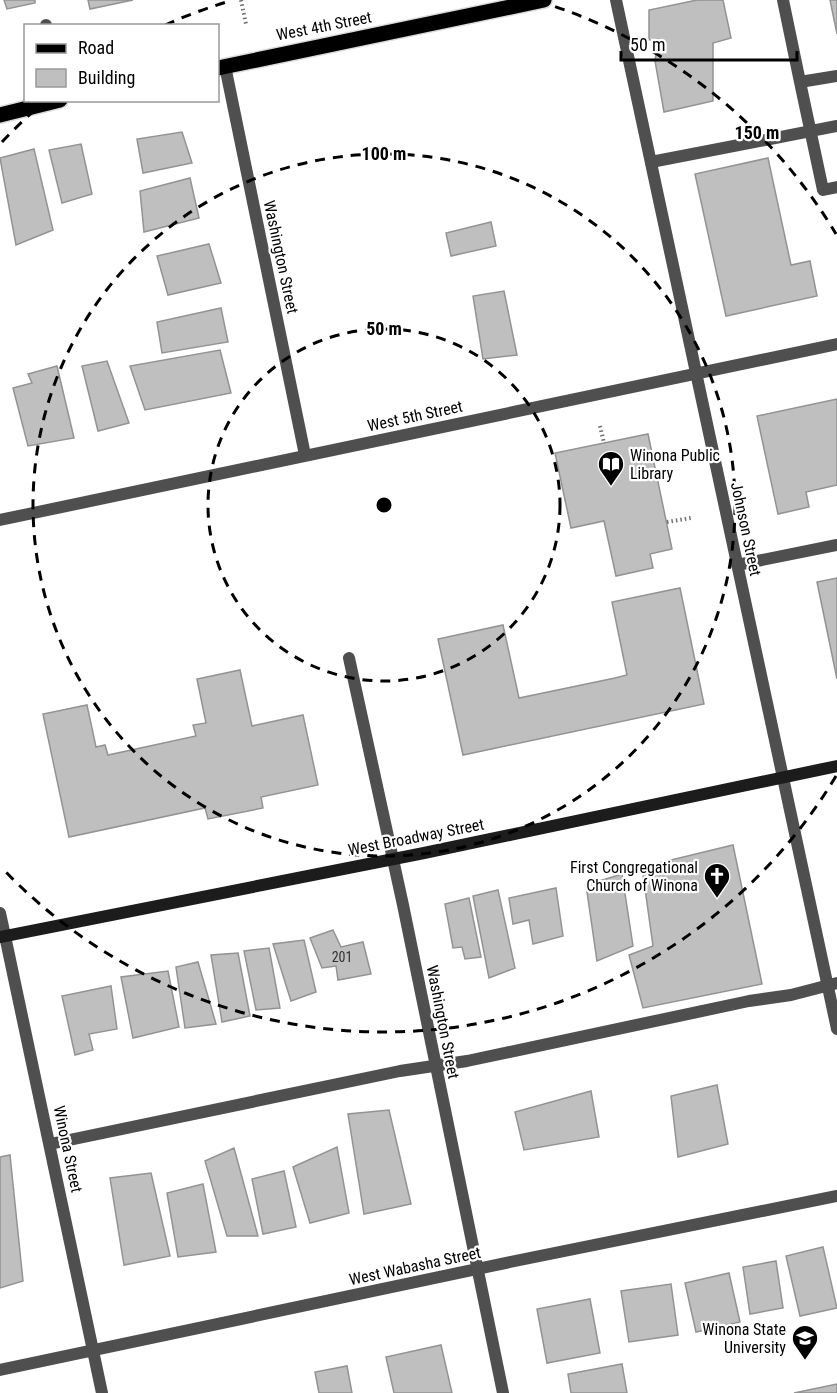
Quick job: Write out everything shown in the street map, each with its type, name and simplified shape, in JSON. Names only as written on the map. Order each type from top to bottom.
[{"type":"main road","name":"West 4th Street","points":[[221,67],[544,0]]},
{"type":"main road","points":[[0,115],[52,102]]},
{"type":"main road","name":"West Broadway Street","points":[[3,937],[837,766]]},
{"type":"street","name":"Johnson Street","points":[[616,0],[783,778],[832,984],[837,1029]]},
{"type":"street","points":[[783,0],[823,190],[837,188]]},
{"type":"street","name":"Washington Street","points":[[221,67],[305,455]]},
{"type":"street","points":[[800,82],[837,76]]},
{"type":"street","points":[[651,162],[837,126]]},
{"type":"street","name":"West 5th Street","points":[[0,520],[837,344]]},
{"type":"street","points":[[737,565],[837,545]]},
{"type":"street","name":"Washington Street","points":[[349,658],[503,1393]]},
{"type":"street","name":"Winona Street","points":[[0,913],[3,937],[50,1144],[102,1393]]},
{"type":"street","points":[[50,1144],[400,1071],[435,1066],[749,1001],[791,995],[832,984]]},
{"type":"street","name":"West Wabasha Street","points":[[0,1370],[837,1196]]},
{"type":"path","points":[[241,0],[246,24]]},
{"type":"path","points":[[600,426],[604,443]]},
{"type":"path","points":[[667,522],[690,518]]},
{"type":"building","points":[[4,0],[35,0],[35,3],[7,9]]},
{"type":"building","points":[[88,0],[133,0],[90,9]]},
{"type":"building","points":[[697,0],[723,0],[731,38],[713,43],[713,101],[664,112],[655,61],[658,39],[649,40],[649,10]]},
{"type":"building","points":[[830,0],[837,0],[837,34]]},
{"type":"building","points":[[182,132],[192,163],[143,173],[137,139]]},
{"type":"building","points":[[81,144],[92,194],[62,203],[49,150]]},
{"type":"building","points":[[34,149],[53,230],[16,245],[0,158]]},
{"type":"building","points":[[768,158],[791,265],[810,261],[817,296],[726,316],[695,174]]},
{"type":"building","points":[[190,178],[199,218],[144,232],[140,191]]},
{"type":"building","points":[[491,222],[496,246],[451,256],[446,233]]},
{"type":"building","points":[[209,244],[221,283],[168,295],[157,256]]},
{"type":"building","points":[[504,291],[517,355],[483,359],[473,296]]},
{"type":"building","points":[[221,308],[228,342],[162,353],[157,322]]},
{"type":"building","points":[[220,350],[231,393],[145,410],[130,366]]},
{"type":"building","points":[[107,361],[129,423],[98,431],[82,366]]},
{"type":"building","points":[[57,366],[74,438],[28,446],[13,388],[32,383],[28,374]]},
{"type":"building","points":[[837,399],[837,485],[806,492],[809,507],[778,514],[757,416]]},
{"type":"building","name":"Winona Public Library","points":[[648,434],[672,549],[650,554],[653,568],[616,576],[604,521],[571,528],[555,453]]},
{"type":"building","points":[[837,578],[837,679],[817,582]]},
{"type":"building","points":[[680,588],[704,704],[463,755],[438,639],[503,625],[519,698],[615,678],[627,675],[612,602]]},
{"type":"building","points":[[240,670],[252,726],[303,715],[318,785],[261,797],[263,808],[208,819],[205,808],[69,837],[43,714],[87,705],[96,747],[105,745],[108,755],[196,736],[193,725],[206,723],[197,679]]},
{"type":"building","points":[[733,845],[762,984],[643,1008],[629,955],[653,946],[642,867]]},
{"type":"building","points":[[622,874],[633,946],[597,961],[586,885]]},
{"type":"building","points":[[556,888],[563,936],[533,944],[529,920],[513,924],[509,898]]},
{"type":"building","points":[[498,890],[515,968],[489,978],[473,896]]},
{"type":"building","points":[[469,898],[481,957],[465,959],[462,947],[453,948],[445,904]]},
{"type":"building","points":[[333,930],[341,947],[363,942],[371,974],[338,980],[336,966],[322,968],[310,938]]},
{"type":"building","points":[[304,940],[316,992],[291,1001],[273,944]]},
{"type":"building","points":[[269,948],[280,1008],[256,1010],[244,951]]},
{"type":"building","points":[[238,953],[250,1016],[222,1022],[211,955]]},
{"type":"building","points":[[198,962],[216,1024],[185,1028],[176,967]]},
{"type":"building","points":[[168,971],[179,1027],[133,1038],[121,977]]},
{"type":"building","points":[[111,986],[117,1029],[89,1034],[93,1050],[75,1055],[62,996]]},
{"type":"building","points":[[717,1085],[728,1144],[678,1157],[671,1096]]},
{"type":"building","points":[[591,1091],[599,1137],[524,1150],[515,1112]]},
{"type":"building","points":[[389,1110],[411,1204],[364,1214],[348,1114]]},
{"type":"building","points":[[337,1147],[349,1213],[310,1223],[293,1167]]},
{"type":"building","points":[[234,1148],[258,1236],[227,1236],[205,1161]]},
{"type":"building","points":[[10,1155],[23,1281],[0,1288],[0,1157]]},
{"type":"building","points":[[284,1171],[296,1227],[263,1234],[252,1179]]},
{"type":"building","points":[[151,1173],[170,1256],[124,1265],[110,1178]]},
{"type":"building","points":[[203,1184],[216,1252],[178,1257],[167,1193]]},
{"type":"building","points":[[823,1247],[837,1308],[800,1316],[786,1256]]},
{"type":"building","points":[[776,1261],[783,1308],[750,1314],[743,1267]]},
{"type":"building","points":[[729,1273],[740,1322],[696,1332],[685,1283]]},
{"type":"building","points":[[671,1284],[678,1335],[629,1342],[621,1291]]},
{"type":"building","points":[[590,1299],[600,1353],[547,1363],[537,1309]]},
{"type":"building","points":[[441,1345],[452,1393],[394,1393],[386,1357]]},
{"type":"building","points":[[622,1364],[627,1393],[571,1393],[568,1374]]},
{"type":"building","points":[[347,1366],[352,1393],[319,1393],[315,1372]]},
{"type":"building","points":[[837,1384],[837,1393],[794,1393]]},
{"type":"place","name":"Winona Public Library","points":[[611,487]]},
{"type":"place","name":"First Congregational Church of Winona","points":[[717,899]]},
{"type":"place","name":"Winona State University","points":[[805,1361]]}]
